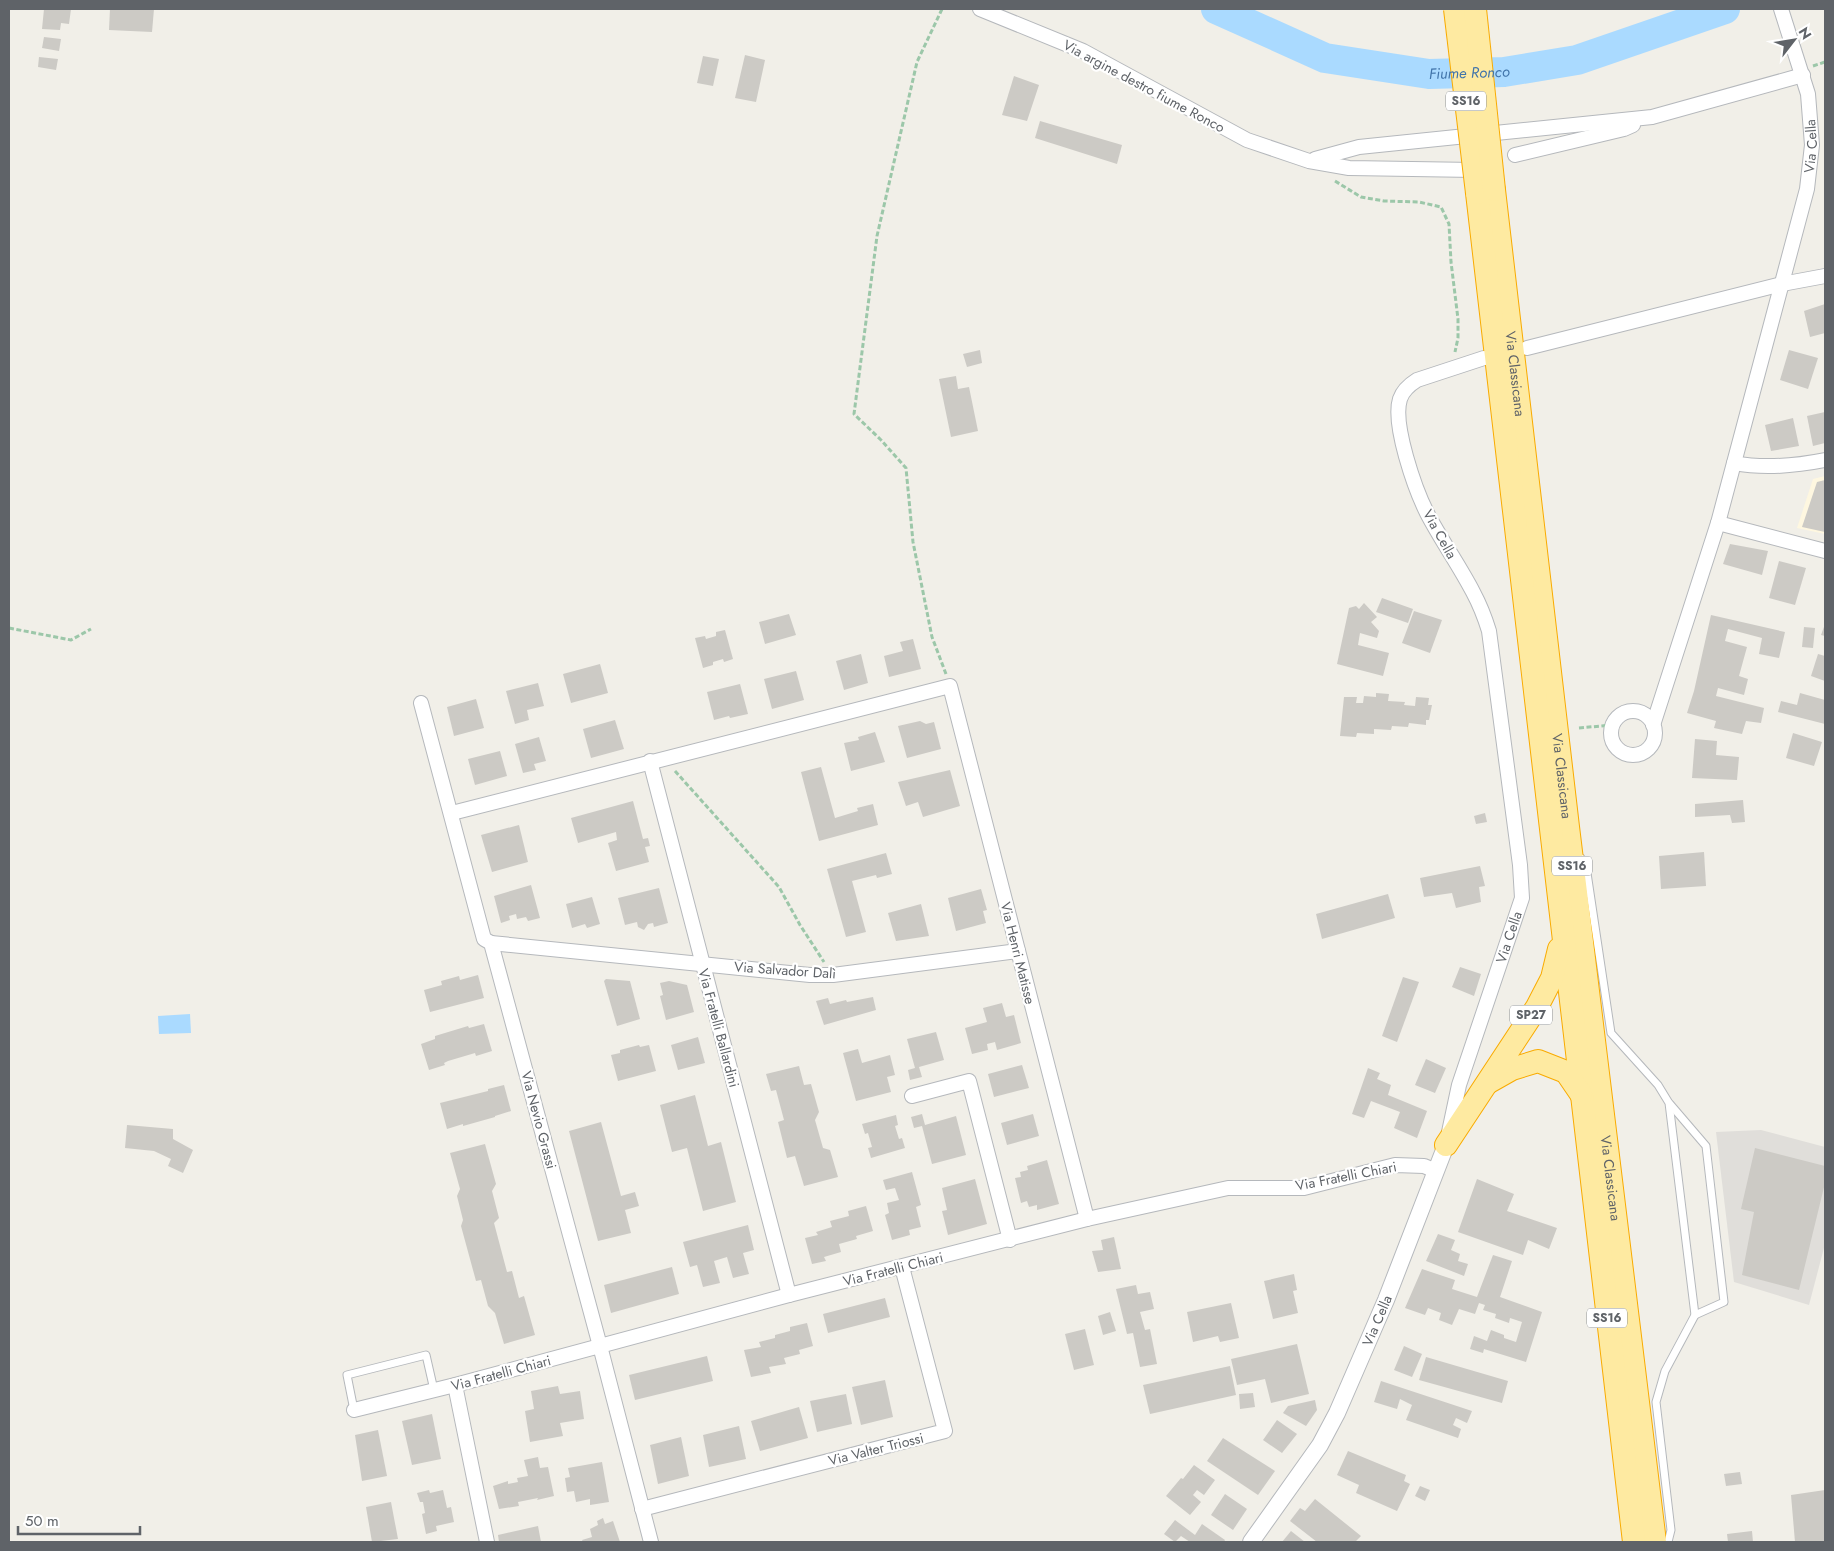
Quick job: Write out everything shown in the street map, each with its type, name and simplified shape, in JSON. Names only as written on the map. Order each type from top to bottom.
[{"type":"highway","name":"Via Classicana","points":[[1456,9],[1475,170],[1486,191],[1568,827],[1655,1542]]},
{"type":"highway","name":"Via Classicana","points":[[1475,9],[1486,191],[1563,936],[1634,1542]]},
{"type":"highway","name":"SP27","points":[[1446,1145],[1536,1007],[1552,978],[1563,936]]},
{"type":"highway","name":"SP27","points":[[1484,1086],[1512,1069],[1538,1061],[1566,1072],[1581,1094]]},
{"type":"street","name":"Via argine destro fiume Ronco","points":[[980,9],[1083,51],[1247,140],[1309,161],[1349,168],[1475,170]]},
{"type":"street","name":"Via Cella","points":[[1653,725],[1718,522],[1807,189],[1812,146],[1811,112],[1801,69],[1781,9]]},
{"type":"street","points":[[1515,155],[1624,129],[1652,117],[1801,69]]},
{"type":"street","points":[[1309,161],[1359,148],[1652,117]]},
{"type":"street","points":[[1527,348],[1782,284],[1825,276]]},
{"type":"street","name":"Via Cella","points":[[1251,1542],[1320,1444],[1337,1413],[1386,1300],[1446,1145],[1459,1085],[1522,898],[1520,865],[1489,631],[1473,592],[1426,512],[1408,463],[1399,423],[1400,400],[1408,385],[1429,375],[1484,358]]},
{"type":"street","points":[[1734,463],[1793,466],[1825,460]]},
{"type":"street","points":[[1718,522],[1825,551]]},
{"type":"street","points":[[452,813],[656,759],[950,686]]},
{"type":"street","name":"Via Henri Matisse","points":[[950,686],[1088,1219]]},
{"type":"street","name":"Via Nevio Grassi","points":[[421,703],[452,813],[484,939],[491,943],[600,1346],[650,1542]]},
{"type":"street","points":[[1636,711],[1649,718],[1653,725],[1655,732],[1652,745],[1647,750],[1634,756],[1620,752],[1615,747],[1610,733],[1612,725],[1622,714],[1636,711]]},
{"type":"street","name":"Via Fratelli Ballardini","points":[[656,759],[702,964],[788,1295]]},
{"type":"street","name":"Via Salvador Dalì","points":[[491,943],[833,975],[1018,951]]},
{"type":"street","points":[[912,1096],[969,1081],[1010,1240]]},
{"type":"street","name":"Via Fratelli Chiari","points":[[354,1410],[455,1385],[788,1295],[1088,1219],[1228,1188],[1304,1188],[1395,1165],[1424,1166],[1436,1171]]},
{"type":"street","name":"Via Valter Triossi","points":[[642,1509],[945,1431],[902,1267]]},
{"type":"street","points":[[455,1385],[487,1542]]},
{"type":"lane","points":[[1568,827],[1587,873],[1611,1033],[1658,1085],[1669,1103],[1706,1146],[1724,1302],[1695,1315]]},
{"type":"lane","points":[[1668,1542],[1671,1530],[1656,1402],[1665,1371],[1695,1315],[1669,1103]]},
{"type":"lane","points":[[354,1410],[347,1374],[426,1355],[434,1390]]},
{"type":"path","points":[[942,9],[917,62],[877,236],[854,414],[906,468],[913,542],[932,637],[950,686]]},
{"type":"path","points":[[1332,180],[1361,197],[1384,201],[1419,202],[1440,207],[1449,224],[1450,262],[1458,319],[1458,338],[1451,368]]},
{"type":"path","points":[[9,628],[71,640],[91,629]]},
{"type":"path","points":[[1579,728],[1612,725]]},
{"type":"path","points":[[656,759],[779,887],[800,925],[833,975]]},
{"type":"shaded area","points":[[1825,476],[1825,534],[1797,528],[1813,479]]},
{"type":"shaded area","points":[[1761,1130],[1825,1147],[1825,1244],[1809,1305],[1734,1282],[1716,1132]]},
{"type":"water","points":[[190,1014],[191,1033],[159,1034],[158,1016]]},
{"type":"building","points":[[44,9],[71,9],[69,24],[61,23],[60,30],[42,29]]},
{"type":"building","points":[[110,9],[154,9],[152,32],[109,30]]},
{"type":"building","points":[[44,37],[61,39],[59,51],[42,48]]},
{"type":"building","points":[[745,55],[765,60],[756,102],[735,98]]},
{"type":"building","points":[[703,56],[719,59],[713,86],[697,83]]},
{"type":"building","points":[[39,57],[58,59],[56,70],[38,67]]},
{"type":"building","points":[[1014,76],[1039,85],[1027,121],[1002,115]]},
{"type":"building","points":[[1040,121],[1122,145],[1117,164],[1035,138]]},
{"type":"building","points":[[1825,304],[1825,333],[1810,337],[1804,311]]},
{"type":"building","points":[[980,350],[982,363],[967,367],[963,354]]},
{"type":"building","points":[[1789,350],[1818,358],[1808,389],[1780,380]]},
{"type":"building","points":[[956,376],[958,389],[969,387],[978,431],[951,437],[939,379]]},
{"type":"building","points":[[1825,412],[1825,443],[1813,446],[1807,416]]},
{"type":"building","points":[[1793,418],[1799,446],[1771,451],[1765,425]]},
{"type":"building","points":[[1825,480],[1825,532],[1802,527],[1817,482]]},
{"type":"building","points":[[1730,544],[1768,551],[1762,575],[1723,564]]},
{"type":"building","points":[[1779,561],[1806,568],[1795,605],[1769,598]]},
{"type":"building","points":[[1382,598],[1413,609],[1408,623],[1376,612]]},
{"type":"building","points":[[1364,603],[1377,617],[1371,622],[1379,631],[1377,638],[1360,633],[1358,645],[1389,653],[1383,676],[1337,664],[1349,608],[1356,606],[1359,609]]},
{"type":"building","points":[[1414,611],[1442,620],[1430,653],[1402,643]]},
{"type":"building","points":[[789,614],[796,635],[765,644],[759,622]]},
{"type":"building","points":[[1711,615],[1785,632],[1779,658],[1759,654],[1762,638],[1728,629],[1725,641],[1747,647],[1739,676],[1748,679],[1744,695],[1718,688],[1716,696],[1764,708],[1761,723],[1746,721],[1742,734],[1714,728],[1716,721],[1687,713],[1694,691]]},
{"type":"building","points":[[1825,624],[1825,636],[1821,635]]},
{"type":"building","points":[[1804,627],[1815,628],[1813,648],[1802,647]]},
{"type":"building","points":[[725,630],[733,659],[724,662],[723,659],[713,662],[713,665],[703,668],[695,638],[705,636],[706,639],[716,636],[716,632]]},
{"type":"building","points":[[913,639],[921,669],[889,677],[884,656],[903,651],[900,642]]},
{"type":"building","points":[[861,654],[868,683],[844,690],[836,661]]},
{"type":"building","points":[[1818,654],[1825,656],[1825,681],[1811,676]]},
{"type":"building","points":[[600,664],[608,693],[571,703],[563,674]]},
{"type":"building","points":[[796,671],[804,700],[772,709],[764,679]]},
{"type":"building","points":[[538,683],[544,706],[527,710],[529,720],[515,724],[506,691]]},
{"type":"building","points":[[740,684],[748,714],[714,720],[707,692]]},
{"type":"building","points":[[1376,693],[1389,694],[1388,701],[1405,702],[1404,705],[1415,706],[1416,697],[1429,698],[1428,705],[1432,705],[1429,720],[1426,720],[1426,725],[1409,723],[1408,727],[1392,726],[1391,730],[1374,729],[1374,734],[1357,733],[1356,737],[1340,736],[1344,697],[1357,697],[1356,703],[1363,703],[1364,696],[1376,697]]},
{"type":"building","points":[[1800,693],[1825,700],[1825,724],[1778,712],[1781,701],[1797,705]]},
{"type":"building","points":[[476,699],[484,728],[454,736],[447,707]]},
{"type":"building","points":[[615,720],[624,749],[591,758],[583,729]]},
{"type":"building","points":[[920,721],[926,724],[934,722],[941,749],[907,758],[898,726]]},
{"type":"building","points":[[875,732],[885,762],[851,771],[844,743],[859,740],[858,737]]},
{"type":"building","points":[[1793,733],[1822,742],[1814,766],[1786,758]]},
{"type":"building","points":[[539,737],[546,761],[534,764],[536,770],[523,773],[515,744]]},
{"type":"building","points":[[1695,739],[1717,741],[1716,755],[1739,757],[1737,780],[1692,778]]},
{"type":"building","points":[[500,751],[507,776],[475,785],[468,759]]},
{"type":"building","points":[[821,767],[835,818],[858,811],[857,808],[873,804],[878,825],[819,841],[801,772]]},
{"type":"building","points":[[950,770],[960,806],[923,817],[918,802],[906,806],[898,782]]},
{"type":"building","points":[[1743,800],[1745,822],[1732,823],[1730,815],[1695,817],[1695,804]]},
{"type":"building","points":[[633,801],[643,839],[648,838],[650,846],[645,847],[649,862],[616,871],[608,843],[617,840],[616,832],[578,843],[571,818]]},
{"type":"building","points":[[1485,813],[1487,822],[1476,824],[1474,816]]},
{"type":"building","points":[[519,825],[528,862],[492,872],[481,835]]},
{"type":"building","points":[[1704,852],[1706,886],[1661,889],[1659,856]]},
{"type":"building","points":[[886,853],[892,874],[877,878],[876,875],[852,881],[866,932],[846,937],[827,869]]},
{"type":"building","points":[[1480,866],[1485,886],[1479,887],[1481,902],[1456,908],[1452,893],[1424,897],[1420,878]]},
{"type":"building","points":[[531,885],[540,918],[528,921],[526,917],[517,919],[516,914],[509,916],[510,920],[501,923],[494,896]]},
{"type":"building","points":[[659,888],[668,923],[654,927],[653,923],[648,924],[644,930],[638,927],[637,922],[625,925],[618,898]]},
{"type":"building","points":[[981,889],[987,910],[983,911],[986,923],[956,931],[948,898]]},
{"type":"building","points":[[1388,894],[1395,918],[1322,939],[1316,914]]},
{"type":"building","points":[[592,897],[600,924],[587,928],[585,924],[572,928],[566,904]]},
{"type":"building","points":[[921,904],[929,936],[896,941],[888,913]]},
{"type":"building","points":[[1460,967],[1481,974],[1474,996],[1452,987]]},
{"type":"building","points":[[478,975],[484,998],[430,1012],[424,990],[442,985],[441,981],[459,976],[460,980]]},
{"type":"building","points":[[1403,977],[1419,982],[1397,1042],[1382,1036]]},
{"type":"building","points":[[606,979],[630,981],[640,1019],[617,1026],[604,981]]},
{"type":"building","points":[[669,981],[687,985],[694,1012],[666,1020],[660,996],[663,995],[660,983]]},
{"type":"building","points":[[873,997],[876,1010],[824,1025],[816,1001],[828,998],[830,1004]]},
{"type":"building","points":[[1002,1003],[1006,1017],[1014,1015],[1021,1043],[997,1050],[995,1042],[987,1044],[988,1050],[972,1054],[965,1028],[987,1022],[983,1008]]},
{"type":"building","points":[[484,1024],[492,1051],[476,1056],[475,1053],[448,1061],[444,1063],[445,1065],[429,1070],[421,1044],[435,1039],[435,1036],[468,1026],[469,1028]]},
{"type":"building","points":[[936,1032],[944,1060],[919,1067],[922,1077],[910,1080],[908,1070],[915,1068],[907,1039]]},
{"type":"building","points":[[698,1037],[705,1063],[678,1070],[671,1045]]},
{"type":"building","points":[[639,1045],[640,1047],[649,1045],[656,1071],[618,1081],[611,1055],[620,1053],[620,1050]]},
{"type":"building","points":[[858,1049],[862,1063],[890,1055],[895,1075],[887,1077],[891,1092],[856,1101],[843,1053]]},
{"type":"building","points":[[1426,1059],[1446,1068],[1435,1093],[1415,1085]]},
{"type":"building","points":[[1022,1065],[1029,1088],[994,1097],[988,1074]]},
{"type":"building","points":[[799,1066],[804,1085],[811,1084],[819,1112],[815,1120],[823,1148],[830,1150],[838,1177],[804,1186],[795,1156],[787,1158],[778,1122],[784,1120],[776,1090],[771,1091],[766,1074]]},
{"type":"building","points":[[1368,1068],[1380,1073],[1377,1079],[1391,1085],[1388,1095],[1427,1111],[1417,1138],[1394,1128],[1400,1112],[1371,1101],[1364,1118],[1352,1114]]},
{"type":"building","points":[[504,1085],[511,1111],[447,1129],[440,1103]]},
{"type":"building","points":[[695,1095],[708,1146],[721,1142],[736,1202],[703,1211],[687,1148],[672,1152],[660,1105]]},
{"type":"building","points":[[922,1114],[925,1125],[956,1116],[966,1155],[932,1164],[922,1126],[914,1128],[911,1117]]},
{"type":"building","points":[[1033,1114],[1039,1136],[1007,1145],[1001,1123]]},
{"type":"building","points":[[896,1115],[898,1125],[895,1126],[899,1139],[902,1138],[905,1148],[871,1158],[868,1148],[872,1147],[868,1133],[865,1134],[862,1124]]},
{"type":"building","points":[[601,1122],[621,1196],[635,1192],[639,1206],[625,1210],[631,1233],[598,1241],[569,1131]]},
{"type":"building","points":[[127,1125],[173,1129],[173,1139],[193,1150],[183,1173],[168,1166],[171,1159],[154,1151],[125,1148]]},
{"type":"building","points":[[485,1144],[496,1184],[492,1191],[499,1218],[494,1223],[507,1272],[512,1271],[519,1298],[524,1296],[535,1335],[504,1344],[495,1313],[488,1306],[481,1280],[476,1281],[461,1226],[463,1220],[457,1196],[460,1189],[450,1153]]},
{"type":"building","points":[[1755,1148],[1825,1166],[1825,1183],[1799,1290],[1742,1275],[1754,1212],[1741,1209]]},
{"type":"building","points":[[1047,1160],[1059,1204],[1037,1210],[1037,1205],[1029,1207],[1027,1201],[1021,1203],[1015,1178],[1021,1177],[1020,1172],[1028,1170],[1027,1166]]},
{"type":"building","points":[[912,1172],[921,1205],[916,1207],[921,1227],[909,1230],[910,1235],[892,1240],[885,1215],[889,1213],[887,1203],[899,1200],[895,1188],[886,1190],[883,1180]]},
{"type":"building","points":[[975,1179],[987,1224],[948,1235],[942,1211],[947,1210],[942,1188]]},
{"type":"building","points":[[1477,1179],[1514,1194],[1507,1211],[1557,1228],[1549,1249],[1528,1240],[1523,1255],[1458,1232]]},
{"type":"building","points":[[866,1206],[873,1231],[856,1236],[857,1239],[839,1244],[841,1252],[824,1257],[826,1261],[812,1264],[805,1238],[818,1235],[816,1232],[832,1227],[830,1221],[849,1216],[848,1211]]},
{"type":"building","points":[[748,1225],[754,1250],[743,1253],[749,1274],[733,1278],[727,1257],[714,1261],[720,1283],[703,1287],[697,1265],[690,1267],[683,1242]]},
{"type":"building","points":[[1438,1234],[1455,1240],[1451,1250],[1460,1254],[1458,1261],[1468,1264],[1464,1276],[1426,1261]]},
{"type":"building","points":[[1114,1237],[1121,1269],[1098,1272],[1092,1251],[1103,1250],[1101,1240]]},
{"type":"building","points":[[1493,1255],[1512,1261],[1500,1297],[1542,1312],[1526,1362],[1484,1349],[1483,1353],[1470,1349],[1474,1336],[1487,1341],[1491,1330],[1504,1335],[1504,1338],[1516,1342],[1522,1322],[1510,1318],[1509,1323],[1495,1318],[1496,1314],[1483,1310],[1485,1305],[1479,1303],[1475,1314],[1459,1309],[1452,1325],[1439,1320],[1441,1313],[1428,1308],[1425,1315],[1405,1308],[1422,1269],[1455,1280],[1452,1289],[1477,1297]]},
{"type":"building","points":[[672,1267],[679,1294],[611,1313],[604,1285]]},
{"type":"building","points":[[1294,1274],[1297,1290],[1293,1291],[1298,1313],[1273,1319],[1264,1281]]},
{"type":"building","points":[[1136,1285],[1138,1294],[1150,1292],[1154,1309],[1140,1312],[1145,1330],[1150,1329],[1157,1364],[1140,1367],[1133,1333],[1127,1334],[1116,1289]]},
{"type":"building","points":[[885,1298],[890,1317],[828,1333],[823,1314]]},
{"type":"building","points":[[1231,1303],[1239,1338],[1220,1342],[1218,1336],[1193,1342],[1187,1312]]},
{"type":"building","points":[[1110,1312],[1116,1331],[1103,1335],[1098,1316]]},
{"type":"building","points":[[807,1323],[813,1346],[799,1350],[800,1354],[784,1358],[786,1364],[769,1367],[771,1373],[751,1377],[744,1350],[761,1347],[759,1342],[775,1338],[775,1335],[790,1331],[790,1327]]},
{"type":"building","points":[[1085,1329],[1094,1365],[1074,1370],[1065,1334]]},
{"type":"building","points":[[1297,1344],[1309,1394],[1271,1403],[1265,1379],[1237,1385],[1231,1359]]},
{"type":"building","points":[[1404,1346],[1422,1354],[1412,1377],[1394,1370]]},
{"type":"building","points":[[707,1356],[713,1381],[635,1400],[629,1375]]},
{"type":"building","points":[[1426,1357],[1508,1381],[1502,1403],[1419,1380]]},
{"type":"building","points":[[1230,1366],[1236,1395],[1150,1414],[1143,1385]]},
{"type":"building","points":[[885,1380],[893,1417],[861,1425],[852,1387]]},
{"type":"building","points":[[1381,1381],[1472,1411],[1467,1423],[1456,1418],[1453,1425],[1461,1429],[1458,1438],[1406,1420],[1412,1405],[1400,1399],[1397,1409],[1374,1402]]},
{"type":"building","points":[[558,1386],[560,1394],[580,1391],[584,1419],[560,1423],[563,1436],[530,1442],[525,1411],[534,1409],[531,1391]]},
{"type":"building","points":[[1253,1393],[1255,1407],[1240,1409],[1239,1394]]},
{"type":"building","points":[[846,1394],[852,1424],[817,1432],[810,1401]]},
{"type":"building","points":[[1315,1400],[1317,1410],[1306,1426],[1283,1413],[1288,1406]]},
{"type":"building","points":[[799,1407],[808,1438],[760,1451],[751,1421]]},
{"type":"building","points":[[432,1414],[441,1459],[412,1465],[402,1421]]},
{"type":"building","points":[[1277,1420],[1297,1434],[1282,1453],[1263,1440]]},
{"type":"building","points":[[739,1426],[746,1459],[709,1467],[703,1435]]},
{"type":"building","points":[[378,1430],[387,1476],[362,1481],[355,1435]]},
{"type":"building","points":[[681,1437],[689,1476],[658,1484],[650,1445]]},
{"type":"building","points":[[1223,1438],[1275,1471],[1258,1495],[1207,1461]]},
{"type":"building","points":[[1348,1451],[1406,1475],[1404,1481],[1410,1484],[1397,1511],[1356,1493],[1359,1485],[1337,1475]]},
{"type":"building","points":[[538,1457],[540,1468],[548,1467],[554,1496],[518,1502],[519,1506],[499,1509],[493,1486],[508,1481],[508,1484],[518,1482],[517,1478],[528,1476],[524,1460]]},
{"type":"building","points":[[602,1462],[609,1502],[590,1505],[590,1499],[576,1502],[574,1491],[567,1492],[565,1478],[570,1477],[568,1468]]},
{"type":"building","points":[[1194,1465],[1215,1480],[1204,1495],[1197,1490],[1193,1495],[1201,1502],[1190,1515],[1166,1496]]},
{"type":"building","points":[[1740,1472],[1742,1484],[1726,1486],[1724,1474]]},
{"type":"building","points":[[1420,1486],[1430,1490],[1425,1501],[1415,1496]]},
{"type":"building","points":[[429,1490],[430,1493],[443,1490],[447,1508],[451,1507],[454,1522],[436,1526],[437,1531],[426,1534],[422,1514],[425,1513],[423,1502],[420,1502],[417,1493]]},
{"type":"building","points":[[1825,1490],[1825,1542],[1795,1542],[1791,1495]]},
{"type":"building","points":[[1225,1494],[1247,1509],[1233,1530],[1211,1515]]},
{"type":"building","points":[[1315,1499],[1361,1536],[1355,1542],[1317,1542],[1290,1521],[1300,1508],[1305,1511]]},
{"type":"building","points":[[391,1502],[398,1539],[372,1542],[366,1507]]},
{"type":"building","points":[[603,1518],[605,1524],[613,1521],[620,1542],[583,1542],[582,1540],[592,1537],[590,1529],[598,1525],[597,1521]]},
{"type":"building","points":[[1175,1520],[1195,1535],[1202,1524],[1225,1540],[1224,1542],[1190,1542],[1181,1536],[1175,1542],[1164,1534]]},
{"type":"building","points":[[538,1526],[541,1542],[499,1542],[498,1535]]},
{"type":"building","points":[[1291,1531],[1305,1542],[1282,1542]]},
{"type":"building","points":[[1752,1531],[1753,1542],[1728,1542],[1727,1534]]},
{"type":"waterway","name":"Fiume Ronco","points":[[1216,9],[1325,58],[1429,74],[1504,72],[1577,60],[1725,9]]}]
